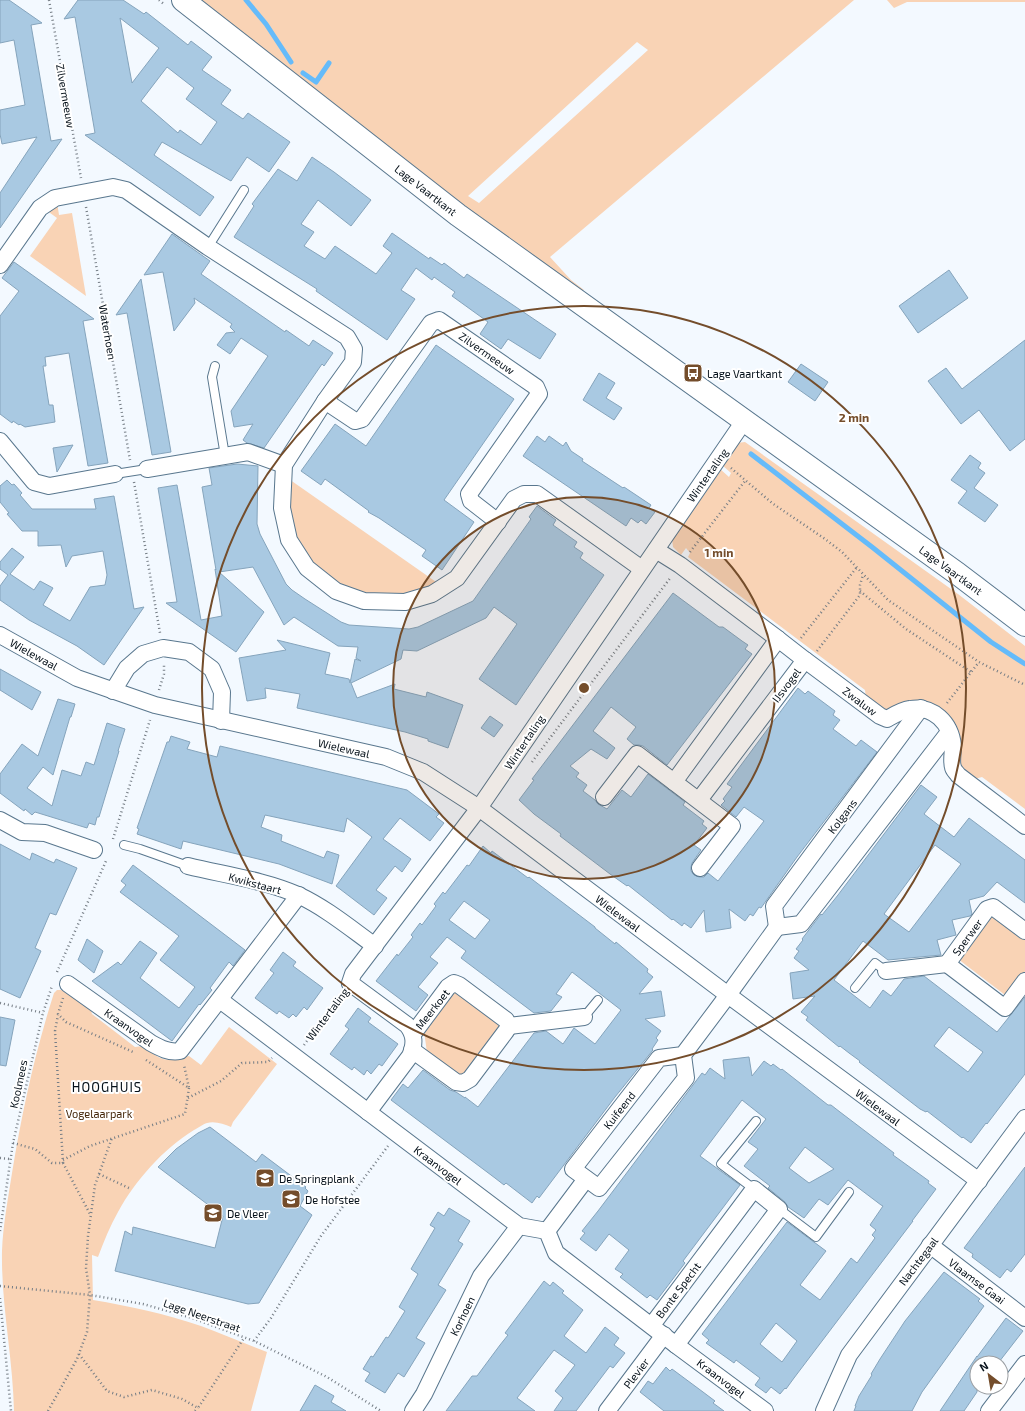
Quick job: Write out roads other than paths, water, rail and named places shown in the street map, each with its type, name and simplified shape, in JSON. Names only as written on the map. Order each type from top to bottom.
[{"type":"street","name":"Lage Vaartkant","points":[[183,0],[458,215],[951,569],[1025,625]]},
{"type":"street","points":[[0,265],[40,208],[55,198],[113,187],[126,190],[208,247],[347,337],[354,349],[353,362],[325,401],[284,465],[282,508],[289,540],[307,568],[336,591],[364,601],[405,602],[432,594],[457,578],[514,499],[524,494],[538,494],[642,569]]},
{"type":"street","name":"Zilvermeeuw","points":[[325,401],[355,421],[362,419],[431,323],[438,320],[536,387],[539,394],[470,494],[471,501],[498,522]]},
{"type":"street","name":"Wintertaling","points":[[350,983],[353,974],[479,808],[744,421]]},
{"type":"street","points":[[0,441],[34,482],[49,486],[115,474]]},
{"type":"street","points":[[140,470],[248,452],[284,465]]},
{"type":"street","points":[[656,550],[680,565],[778,640],[674,782]]},
{"type":"street","name":"Wielewaal","points":[[0,635],[77,678],[155,705],[386,757],[423,772],[479,808],[979,1181]]},
{"type":"street","name":"IJsvogel","points":[[699,800],[807,661],[778,640]]},
{"type":"street","points":[[113,691],[127,668],[143,654],[162,648],[190,652],[212,669],[222,692],[221,721]]},
{"type":"street","name":"Zwaluw","points":[[807,661],[880,716],[887,719],[908,709],[921,708]]},
{"type":"street","points":[[921,708],[930,710],[938,715],[943,721],[949,732],[953,745],[952,767],[958,775],[1025,826]]},
{"type":"street","name":"Kolgans","points":[[777,927],[774,906],[921,708]]},
{"type":"street","points":[[683,1055],[777,927],[801,924],[949,732]]},
{"type":"street","points":[[604,798],[637,754],[732,826],[700,868]]},
{"type":"street","points":[[0,820],[22,832],[45,834],[94,850]]},
{"type":"street","name":"Kwikstaart","points":[[188,866],[274,886],[299,895],[336,916],[375,946]]},
{"type":"street","name":"Kraanvogel","points":[[68,984],[151,1043],[164,1050],[175,1052],[180,1050],[187,1043],[299,895]]},
{"type":"street","name":"Sperwer","points":[[948,964],[987,909],[993,907],[1025,931]]},
{"type":"street","name":"Sperwer","points":[[886,971],[948,964],[1005,1008],[1025,981]]},
{"type":"street","name":"Meerkoet","points":[[350,983],[407,1025],[413,1034],[414,1045],[412,1050]]},
{"type":"street","name":"Meerkoet","points":[[413,1034],[448,987],[454,983],[459,985],[506,1020],[509,1026]]},
{"type":"street","name":"Kraanvogel","points":[[220,1000],[288,1052],[308,1071],[397,1134],[519,1226],[547,1231],[556,1253],[765,1411]]},
{"type":"street","points":[[370,1116],[412,1050],[456,1082],[463,1083],[470,1079],[509,1026],[584,1017]]},
{"type":"street","name":"Kuifeend","points":[[683,1055],[686,1078],[599,1188],[573,1169],[659,1058],[683,1055]]},
{"type":"street","name":"Nachtegaal","points":[[824,1411],[849,1355],[1024,1121]]},
{"type":"street","points":[[547,1231],[586,1179]]},
{"type":"street","points":[[664,1335],[779,1208],[754,1189]]},
{"type":"street","name":"Bonte Specht","points":[[664,1335],[754,1189]]},
{"type":"street","name":"Korhoen","points":[[414,1411],[424,1394],[481,1276],[519,1226]]},
{"type":"street","name":"Vlaamse Gaai","points":[[930,1245],[1025,1318]]},
{"type":"street","name":"Plevier","points":[[607,1411],[664,1335]]},
{"type":"street","points":[[989,1411],[1025,1364]]},
{"type":"lane","points":[[208,247],[244,190]]},
{"type":"lane","points":[[215,366],[212,377],[225,456]]},
{"type":"lane","points":[[115,474],[140,470]]},
{"type":"lane","name":"Kwikstaart","points":[[124,845],[188,866]]},
{"type":"lane","points":[[855,988],[875,963],[886,971]]},
{"type":"lane","points":[[584,1017],[598,1000]]},
{"type":"lane","points":[[754,1189],[721,1164],[756,1121]]},
{"type":"lane","points":[[779,1208],[816,1237],[850,1192]]},
{"type":"waterway","points":[[246,0],[266,24],[291,62]]},
{"type":"waterway","points":[[303,73],[316,82],[329,63]]},
{"type":"waterway","points":[[751,454],[872,547],[991,642],[1025,664]]},
{"type":"place","name":"Lage Vaartkant","points":[[693,373]]},
{"type":"place","name":"De Springplank","points":[[265,1178]]},
{"type":"place","name":"De Hofstee","points":[[291,1199]]},
{"type":"place","name":"De Vleer","points":[[213,1213]]},
{"type":"district","name":"HOOGHUIS","points":[[107,1087]]},
{"type":"park label","name":"Vogelaarpark","points":[[99,1113]]}]
